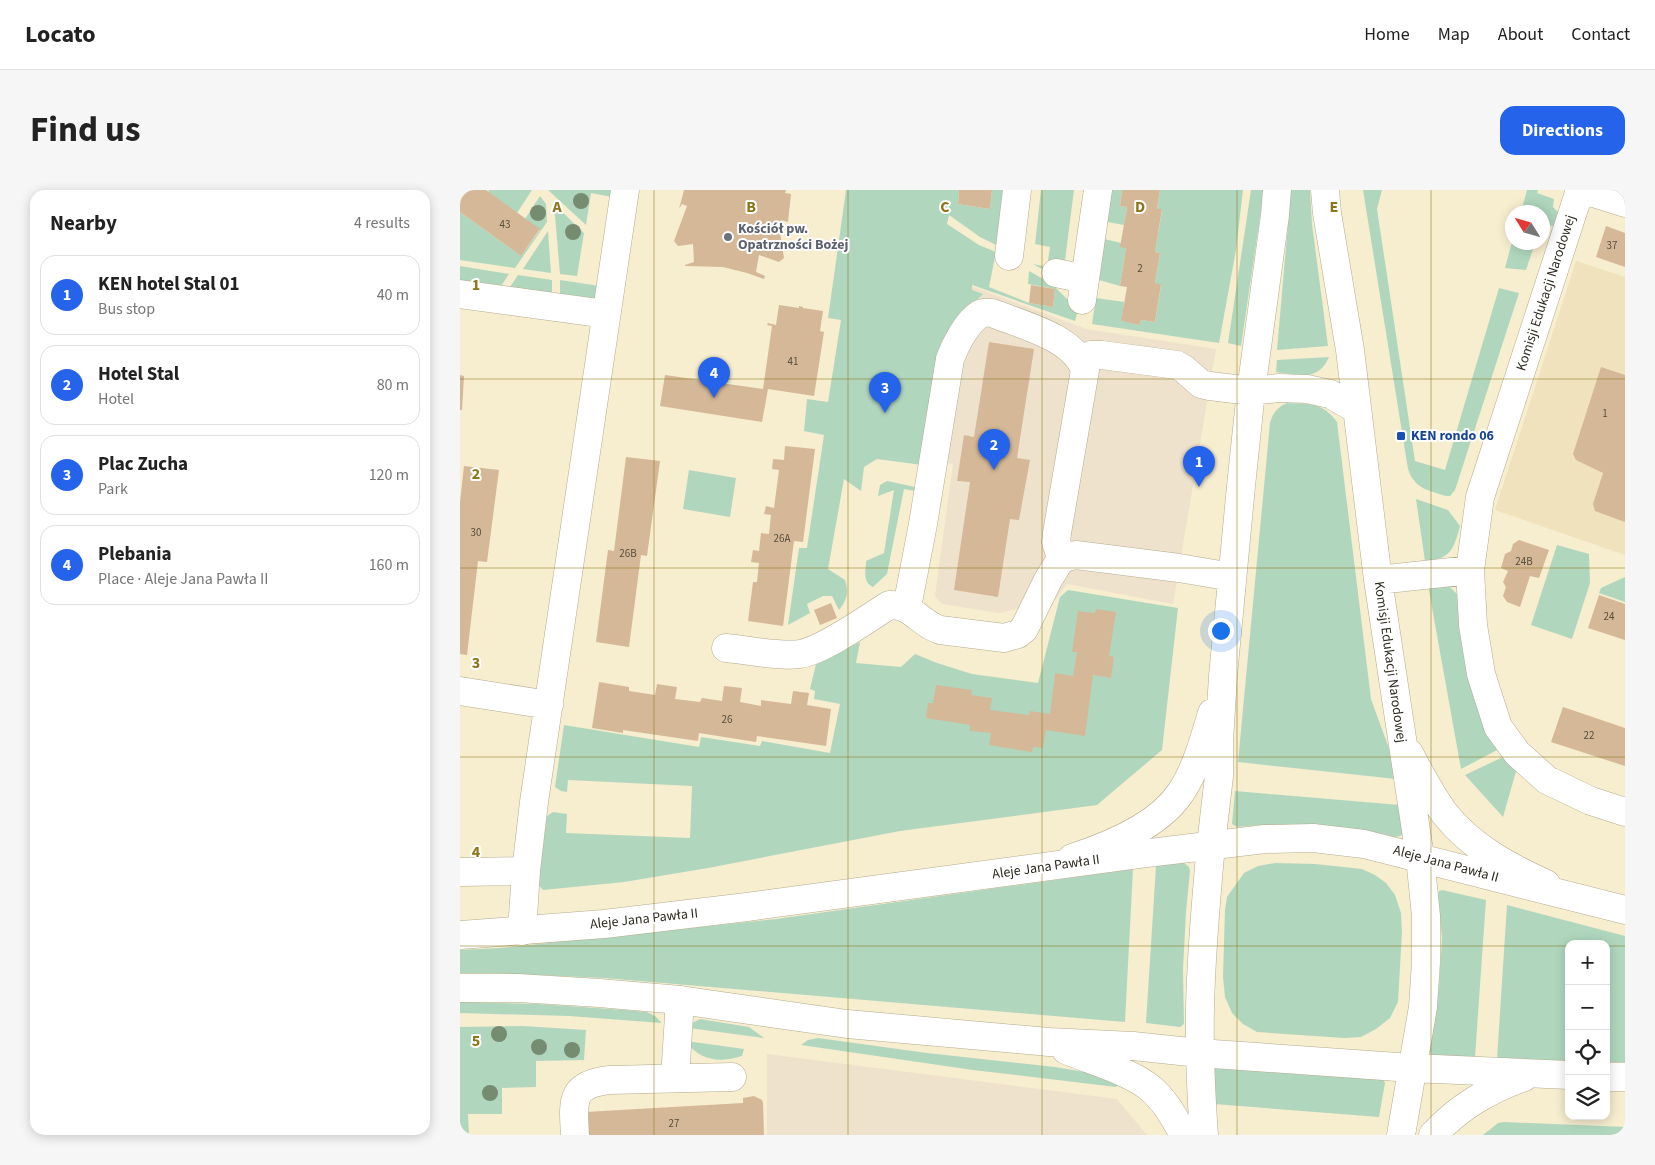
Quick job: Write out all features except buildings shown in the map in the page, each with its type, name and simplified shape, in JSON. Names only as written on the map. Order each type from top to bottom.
[{"type":"street","points":[[522,931],[526,871],[534,802],[553,664],[625,190]]},
{"type":"street","points":[[1009,256],[1017,190]]},
{"type":"street","points":[[1056,273],[1084,289],[1098,190]]},
{"type":"street","points":[[1204,1135],[1199,1053],[1202,940],[1219,776],[1223,676],[1232,577],[1251,391],[1276,215],[1277,190]]},
{"type":"street","name":"Komisji Edukacji Narodowej","points":[[1325,190],[1327,213],[1350,350],[1378,580],[1420,857],[1426,916],[1426,962],[1422,1007],[1401,1135]]},
{"type":"street","name":"Komisji Edukacji Narodowej","points":[[1470,570],[1480,497],[1580,190]]},
{"type":"street","points":[[1584,190],[1625,203]]},
{"type":"street","points":[[460,294],[606,314]]},
{"type":"street","points":[[907,607],[950,359],[962,334],[980,314],[992,313],[1058,339],[1069,347],[1081,360],[1085,370],[1056,542],[1062,560]]},
{"type":"street","points":[[1081,360],[1090,355],[1102,355],[1177,365],[1202,384],[1251,391],[1279,388],[1307,389],[1330,394],[1356,410]]},
{"type":"street","points":[[726,648],[801,654],[812,651],[889,605],[907,607],[926,623],[940,630],[1009,637],[1024,629],[1048,580],[1062,560],[1076,555],[1179,568],[1232,577]]},
{"type":"street","points":[[1378,580],[1470,570],[1473,625],[1481,674],[1498,727],[1517,753],[1547,780],[1591,801],[1625,812]]},
{"type":"street","points":[[1046,867],[1090,852],[1137,831],[1168,808],[1182,792],[1189,776],[1203,742],[1223,676]]},
{"type":"street","points":[[460,691],[548,705]]},
{"type":"street","points":[[1401,738],[1437,801],[1458,828],[1488,853],[1522,873],[1575,898]]},
{"type":"street","name":"Aleje Jana Pawła II","points":[[460,935],[604,924],[747,907],[1265,839],[1312,838],[1364,844],[1625,910]]},
{"type":"street","points":[[460,872],[526,871]]},
{"type":"street","points":[[460,988],[554,990],[680,1000],[847,1024],[1049,1042],[1133,1046],[1199,1053],[1412,1068],[1565,1075]]},
{"type":"street","points":[[675,1078],[680,1000]]},
{"type":"street","points":[[1049,1042],[1130,1076],[1150,1089],[1174,1118],[1184,1135]]},
{"type":"street","points":[[1433,1135],[1466,1104],[1502,1085],[1535,1073]]},
{"type":"street","points":[[1610,1076],[1625,1077]]},
{"type":"street","points":[[575,1135],[574,1113],[576,1098],[582,1088],[593,1082],[732,1077]]},
{"type":"shaded area","points":[[1576,261],[1625,277],[1625,555],[1495,510]]},
{"type":"shaded area","points":[[947,277],[1086,329],[1216,349],[1173,604],[1067,584],[1052,604],[1037,604],[999,613],[942,604],[935,596],[953,464],[922,458]]},
{"type":"shaded area","points":[[767,1054],[1117,1099],[1147,1135],[767,1135]]},
{"type":"green space","points":[[489,190],[532,190],[517,213],[488,192]]},
{"type":"green space","points":[[548,190],[613,190],[612,197],[591,193],[586,225]]},
{"type":"green space","points":[[846,190],[959,190],[958,204],[990,209],[992,190],[1004,190],[996,245],[980,237],[949,215],[947,224],[979,245],[996,252],[989,287],[1029,303],[1053,307],[1055,289],[1028,284],[1029,271],[1052,284],[1078,310],[1075,321],[972,285],[972,290],[983,294],[959,316],[922,465],[877,459],[864,467],[861,491],[844,479],[828,569],[845,580],[847,592],[844,603],[839,610],[832,596],[823,596],[807,604],[810,613],[788,625],[799,548],[807,548],[824,435],[804,431],[807,399],[828,402],[841,320],[828,318]]},
{"type":"green space","points":[[1041,190],[1074,190],[1064,268],[1051,274],[1033,264],[1047,267],[1050,247],[1035,244]]},
{"type":"green space","points":[[1111,190],[1122,190],[1120,206],[1127,207],[1124,225],[1107,222]]},
{"type":"green space","points":[[1160,190],[1243,190],[1236,250],[1219,343],[1092,324],[1096,298],[1124,302],[1122,321],[1140,325],[1141,320],[1155,322],[1161,285],[1155,283],[1160,253],[1155,252],[1162,210],[1157,209]]},
{"type":"green space","points":[[1251,190],[1264,190],[1241,346],[1228,343]]},
{"type":"green space","points":[[1291,190],[1310,190],[1312,224],[1328,346],[1277,350]]},
{"type":"green space","points":[[1363,190],[1382,190],[1377,209],[1415,461],[1445,470],[1499,288],[1519,293],[1455,490],[1450,496],[1422,488],[1414,481],[1408,469]]},
{"type":"green space","points":[[1527,190],[1538,190],[1537,193],[1554,199],[1553,207],[1561,215],[1558,228],[1550,225],[1550,205],[1523,205]]},
{"type":"green space","points":[[540,196],[546,204],[547,222],[515,268],[460,260],[460,212],[521,256],[540,230],[525,219]]},
{"type":"green space","points":[[554,204],[584,233],[577,276],[560,274]]},
{"type":"green space","points":[[548,231],[551,273],[523,269]]},
{"type":"green space","points":[[1104,239],[1121,243],[1126,248],[1120,286],[1099,280]]},
{"type":"green space","points":[[1510,250],[1533,250],[1526,270],[1505,268]]},
{"type":"green space","points":[[460,266],[509,274],[499,289],[460,284]]},
{"type":"green space","points":[[518,275],[552,280],[552,295],[508,290]]},
{"type":"green space","points":[[560,280],[600,286],[598,293],[594,297],[585,301],[560,297]]},
{"type":"green space","points":[[1329,357],[1325,365],[1313,374],[1300,375],[1276,372],[1277,360]]},
{"type":"green space","points":[[1287,403],[1309,404],[1321,407],[1332,415],[1337,422],[1371,699],[1391,754],[1396,779],[1238,762],[1270,423],[1276,410]]},
{"type":"green space","points":[[689,470],[736,478],[730,517],[683,509]]},
{"type":"green space","points":[[887,481],[915,487],[920,492],[904,489],[887,574],[873,587],[866,579],[866,561],[884,553],[894,490],[878,496],[880,485]]},
{"type":"green space","points":[[1416,499],[1448,510],[1460,526],[1453,547],[1445,556],[1425,561]]},
{"type":"green space","points":[[1557,545],[1589,554],[1590,583],[1572,639],[1531,625]]},
{"type":"green space","points":[[1625,577],[1625,602],[1599,593],[1601,588]]},
{"type":"green space","points":[[1440,584],[1450,587],[1459,596],[1472,691],[1481,716],[1499,749],[1461,769],[1428,585]]},
{"type":"green space","points":[[1068,590],[1178,608],[1162,750],[1097,805],[900,831],[624,882],[543,890],[538,884],[547,816],[553,812],[567,814],[566,833],[690,838],[692,786],[568,780],[567,792],[555,787],[564,725],[699,747],[701,737],[760,746],[762,741],[830,753],[840,704],[814,699],[815,691],[810,689],[816,664],[860,642],[856,663],[901,667],[915,654],[972,674],[1038,683],[1060,597]]},
{"type":"green space","points":[[1505,756],[1517,768],[1503,817],[1465,775]]},
{"type":"green space","points":[[1235,791],[1400,805],[1404,833],[1395,837],[1336,827],[1261,825],[1237,827],[1232,824]]},
{"type":"green space","points":[[1183,862],[1189,867],[1190,871],[1183,969],[1184,1024],[1180,1027],[1146,1023],[1156,866]]},
{"type":"green space","points":[[1275,863],[1315,864],[1362,869],[1386,883],[1395,895],[1401,913],[1402,932],[1398,1002],[1390,1018],[1376,1029],[1361,1037],[1344,1038],[1257,1032],[1243,1024],[1232,1013],[1225,997],[1223,977],[1227,897],[1244,873],[1258,866]]},
{"type":"green space","points":[[1133,869],[1125,1022],[604,978],[460,973],[460,950],[500,948],[776,919]]},
{"type":"green space","points":[[1442,890],[1486,900],[1475,1057],[1436,1056],[1431,1054],[1429,1048],[1439,986],[1442,938],[1438,896],[1439,891]]},
{"type":"green space","points":[[1507,905],[1625,936],[1625,1062],[1610,1062],[1610,940],[1565,940],[1565,1061],[1497,1059]]},
{"type":"green space","points":[[460,1002],[539,1004],[647,1012],[655,1016],[662,1023],[569,1016],[460,1013]]},
{"type":"green space","points":[[700,1019],[749,1027],[764,1038],[689,1028],[692,1023]]},
{"type":"green space","points":[[523,1026],[586,1030],[584,1060],[536,1061],[536,1087],[502,1088],[502,1114],[468,1114],[469,1135],[460,1135],[460,1027]]},
{"type":"green space","points":[[818,1038],[927,1053],[1055,1067],[1085,1072],[1120,1082],[1116,1087],[973,1070],[801,1045],[808,1040]]},
{"type":"green space","points":[[686,1041],[744,1049],[742,1056],[718,1060],[697,1053]]},
{"type":"green space","points":[[1213,1065],[1378,1078],[1385,1083],[1379,1117],[1214,1104]]},
{"type":"green space","points":[[1498,1123],[1625,1127],[1625,1135],[1483,1135]]},
{"type":"place","name":"Kościół pw. Opatrzności Bożej","points":[[728,237]]},
{"type":"place","name":"Plebania","points":[[714,398]]},
{"type":"place","name":"Plac Zucha","points":[[885,413]]},
{"type":"place","name":"KEN rondo 06","points":[[1401,436]]},
{"type":"place","name":"Hotel Stal","points":[[994,470]]},
{"type":"place","name":"KEN hotel Stal 01","points":[[1199,487]]}]
